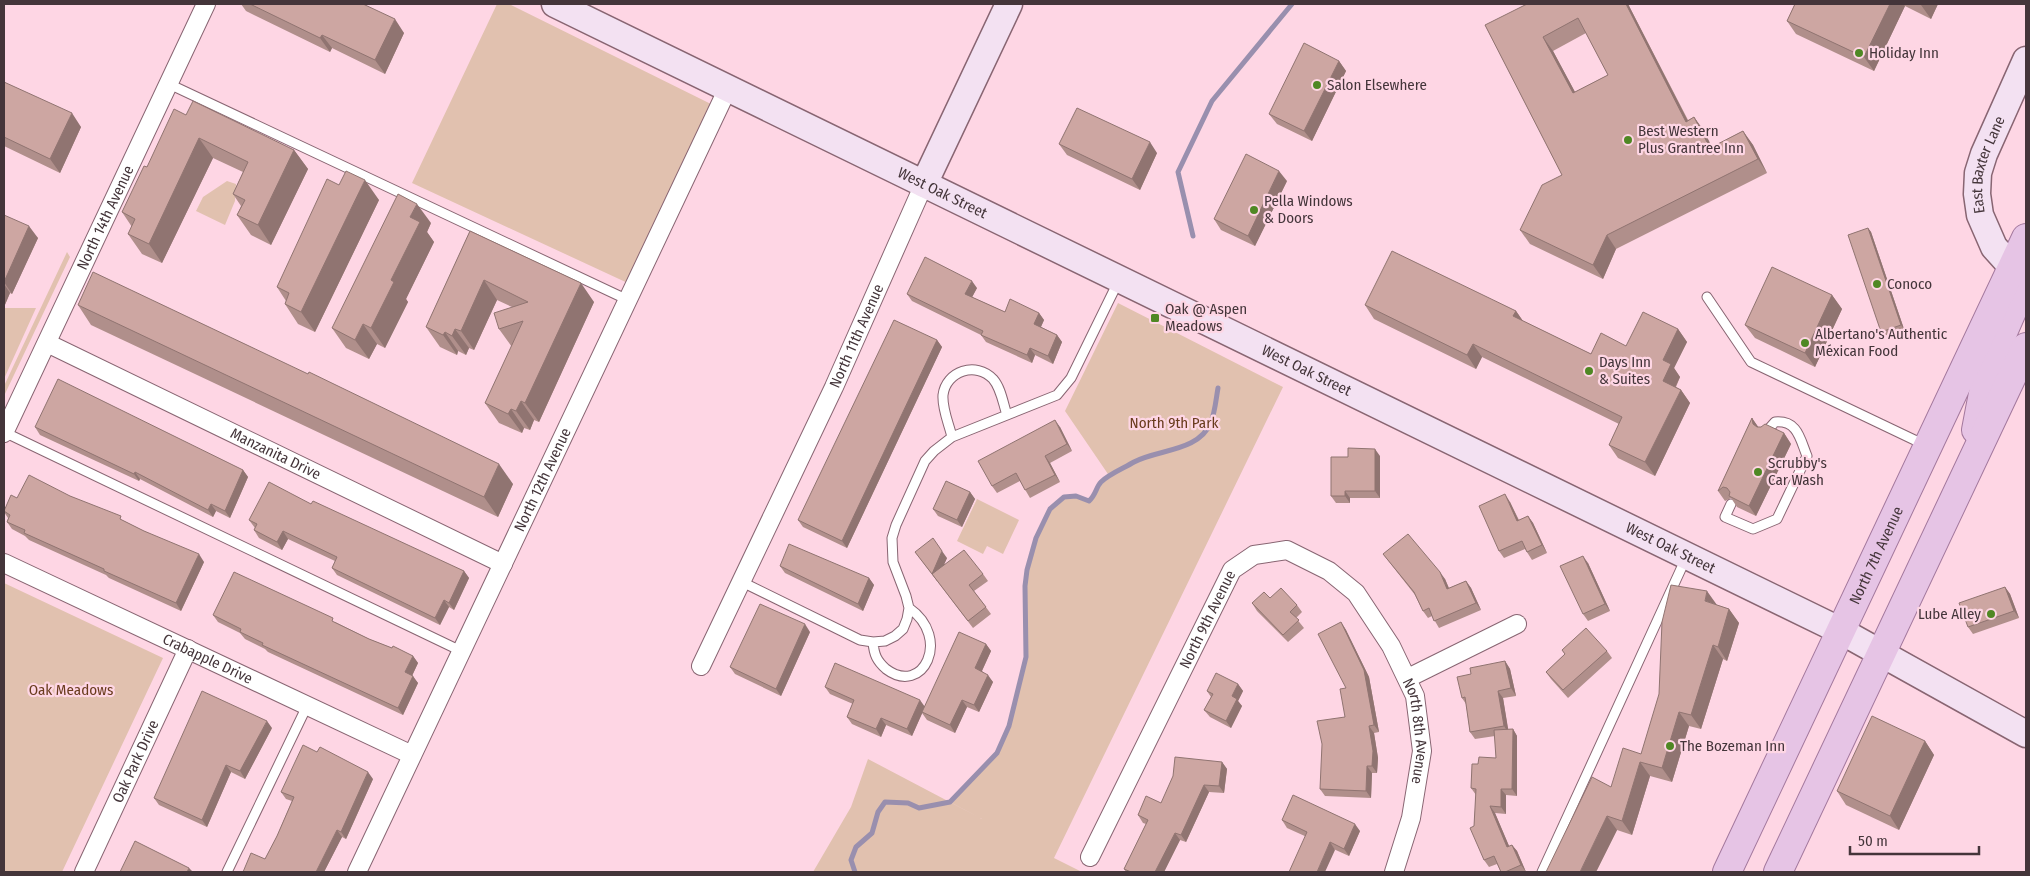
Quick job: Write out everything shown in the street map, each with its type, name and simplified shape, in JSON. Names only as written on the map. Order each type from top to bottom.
[{"type":"main road","name":"West Oak Street","points":[[555,4],[1841,631],[2026,734]]},
{"type":"main road","name":"North 11th Avenue","points":[[924,184],[1009,4]]},
{"type":"main road","name":"East Baxter Lane","points":[[2012,267],[1994,247],[1980,215],[1977,194],[1984,154],[2026,60]]},
{"type":"main road","name":"North 7th Avenue","points":[[1727,872],[2026,238]]},
{"type":"main road","points":[[1968,473],[1988,367],[2017,300],[2018,287],[2012,267]]},
{"type":"main road","points":[[1778,872],[1883,654],[2026,347]]},
{"type":"street","name":"North 14th Avenue","points":[[4,432],[206,4]]},
{"type":"street","name":"North 12th Avenue","points":[[357,872],[728,88]]},
{"type":"street","name":"North 11th Avenue","points":[[701,666],[834,387],[924,184]]},
{"type":"street","name":"Manzanita Drive","points":[[47,343],[503,564]]},
{"type":"street","name":"North 9th Avenue","points":[[1090,857],[1232,570],[1254,555],[1287,550],[1329,571],[1356,593],[1391,646],[1408,678]]},
{"type":"street","name":"Crabapple Drive","points":[[4,563],[412,755]]},
{"type":"street","name":"North 8th Avenue","points":[[1394,872],[1411,818],[1422,751],[1415,696],[1408,678],[1517,624]]},
{"type":"street","name":"Oak Park Drive","points":[[84,872],[188,649]]},
{"type":"lane","points":[[169,84],[628,300]]},
{"type":"lane","points":[[742,582],[860,640],[885,641],[895,636],[903,629],[908,619],[908,608],[893,562],[891,549],[896,524],[925,461],[952,437],[1056,394],[1071,378],[1120,278]]},
{"type":"lane","points":[[1707,297],[1751,362],[1928,446]]},
{"type":"lane","points":[[952,437],[943,402],[943,393],[946,384],[960,372],[978,370],[994,380],[1007,415]]},
{"type":"lane","points":[[1731,504],[1724,517],[1753,529],[1777,519],[1806,456],[1796,428],[1784,421],[1775,422],[1766,432]]},
{"type":"lane","points":[[4,432],[462,650]]},
{"type":"lane","points":[[1542,872],[1688,556]]},
{"type":"lane","points":[[873,642],[874,653],[878,661],[888,670],[905,676],[921,670],[930,655],[929,632],[918,614],[908,608]]},
{"type":"lane","points":[[227,872],[307,706]]},
{"type":"green space","points":[[497,4],[509,4],[715,106],[632,285],[412,183]]},
{"type":"green space","points":[[227,181],[236,184],[235,201],[225,225],[196,211],[203,197]]},
{"type":"green space","points":[[67,252],[70,257],[4,396],[4,386]]},
{"type":"green space","name":"North 9th Park","points":[[1118,303],[1283,387],[1054,858],[1082,872],[813,872],[851,807],[868,759],[982,819],[950,802],[977,776],[993,757],[1006,737],[1010,725],[1026,658],[1025,586],[1028,564],[1036,537],[1048,513],[1055,504],[1069,496],[1089,501],[1103,482],[1110,477],[1065,411]]},
{"type":"green space","points":[[4,308],[36,308],[4,379]]},
{"type":"green space","points":[[977,499],[1019,520],[1003,554],[987,546],[983,554],[957,541]]},
{"type":"green space","name":"Oak Meadows","points":[[4,583],[163,658],[62,872],[4,872]]},
{"type":"building","points":[[250,4],[363,4],[395,19],[375,60],[322,35],[320,38]]},
{"type":"building","name":"Best Western Plus Grantree Inn","points":[[1527,4],[1626,4],[1686,122],[1694,117],[1710,148],[1743,131],[1758,159],[1607,235],[1593,265],[1520,230],[1542,185],[1562,175],[1485,25]],"holes":[[[1578,18],[1608,75],[1573,93],[1543,37]]]},
{"type":"building","name":"Holiday Inn","points":[[1795,4],[1890,4],[1864,57],[1787,21]]},
{"type":"building","points":[[1304,43],[1339,61],[1304,131],[1269,114]]},
{"type":"building","points":[[4,82],[72,113],[50,159],[4,137]]},
{"type":"building","points":[[193,101],[294,150],[258,225],[237,215],[245,200],[233,194],[248,162],[199,138],[149,244],[128,234],[135,219],[122,212],[144,166],[147,167],[174,109],[186,115]]},
{"type":"building","points":[[1077,108],[1150,142],[1132,179],[1059,144]]},
{"type":"building","points":[[1246,154],[1279,171],[1248,236],[1214,219]]},
{"type":"building","points":[[346,171],[365,180],[301,312],[285,304],[289,293],[277,287],[327,179],[339,185]]},
{"type":"building","points":[[398,194],[417,204],[410,217],[420,222],[391,280],[394,282],[371,328],[363,324],[355,340],[332,328]]},
{"type":"building","points":[[4,215],[29,226],[4,282]]},
{"type":"building","points":[[1868,228],[1901,325],[1881,332],[1848,235]]},
{"type":"building","points":[[470,231],[581,283],[525,403],[521,401],[516,411],[511,409],[508,414],[485,403],[523,321],[499,329],[494,313],[528,302],[484,280],[461,331],[455,329],[452,336],[445,332],[443,335],[426,327]]},
{"type":"building","name":"Days Inn & Suites","points":[[1392,251],[1516,311],[1513,316],[1591,354],[1601,333],[1626,346],[1643,312],[1678,329],[1663,360],[1671,364],[1663,381],[1681,390],[1645,462],[1609,445],[1622,417],[1473,344],[1467,355],[1365,305]]},
{"type":"building","points":[[925,257],[972,281],[965,294],[1005,312],[1010,299],[1039,313],[1034,324],[1057,335],[1048,356],[1030,348],[1027,355],[981,335],[983,331],[907,294]]},
{"type":"building","points":[[1772,267],[1832,295],[1805,353],[1745,325]]},
{"type":"building","points":[[93,272],[308,374],[309,372],[499,464],[484,497],[78,305]]},
{"type":"building","points":[[894,320],[937,340],[842,541],[798,520]]},
{"type":"building","points":[[58,379],[243,470],[225,511],[211,504],[208,510],[135,472],[134,474],[35,427]]},
{"type":"building","name":"Scrubby's Car Wash","points":[[1752,418],[1753,424],[1757,427],[1765,424],[1784,433],[1749,506],[1729,496],[1730,492],[1727,488],[1723,487],[1718,491]]},
{"type":"building","points":[[1055,420],[1067,444],[1045,456],[1055,475],[1025,490],[1016,473],[992,486],[978,461]]},
{"type":"building","points":[[1348,448],[1375,449],[1375,491],[1345,491],[1345,496],[1331,496],[1331,457],[1348,457]]},
{"type":"building","points":[[29,475],[70,496],[121,516],[120,519],[144,531],[199,554],[176,603],[24,533],[25,530],[7,522],[10,515],[4,511],[11,495],[17,498]]},
{"type":"building","points":[[946,481],[970,492],[957,520],[933,509]]},
{"type":"building","points":[[269,482],[311,504],[313,501],[464,571],[449,603],[444,600],[435,618],[332,568],[337,557],[283,531],[277,542],[254,530],[257,524],[249,520]]},
{"type":"building","points":[[1505,494],[1517,521],[1528,516],[1542,545],[1527,552],[1522,541],[1499,551],[1479,506]]},
{"type":"building","points":[[1408,534],[1440,572],[1447,589],[1466,581],[1476,603],[1434,621],[1429,608],[1423,611],[1414,592],[1383,554]]},
{"type":"building","points":[[933,538],[942,551],[932,574],[915,552]]},
{"type":"building","points":[[789,544],[869,578],[858,604],[780,566]]},
{"type":"building","points":[[964,550],[983,574],[969,585],[986,607],[968,621],[932,574]]},
{"type":"building","points":[[1583,556],[1605,604],[1583,614],[1560,566]]},
{"type":"building","points":[[234,572],[333,618],[332,621],[369,639],[392,648],[393,646],[413,656],[405,672],[413,676],[398,708],[262,645],[263,643],[240,632],[241,629],[213,615]]},
{"type":"building","points":[[1671,585],[1707,591],[1705,601],[1729,609],[1718,647],[1713,645],[1691,715],[1679,712],[1662,768],[1640,762],[1622,821],[1607,816],[1580,872],[1546,872],[1592,777],[1611,787],[1623,748],[1641,754],[1659,694],[1662,622]]},
{"type":"building","name":"Lube Alley","points":[[2005,587],[2014,611],[1968,627],[1959,603]]},
{"type":"building","points":[[1281,588],[1297,605],[1290,612],[1299,620],[1283,635],[1252,603],[1264,592],[1270,598]]},
{"type":"building","points":[[760,604],[805,624],[776,689],[730,667]]},
{"type":"building","points":[[1341,622],[1364,670],[1374,725],[1369,726],[1373,751],[1372,766],[1367,766],[1366,791],[1320,789],[1322,744],[1317,721],[1345,717],[1340,689],[1346,688],[1318,634]]},
{"type":"building","points":[[1586,628],[1607,651],[1563,690],[1546,672],[1565,654],[1562,650]]},
{"type":"building","points":[[959,632],[986,644],[975,668],[988,675],[974,705],[962,700],[950,725],[922,712]]},
{"type":"building","points":[[1505,661],[1511,688],[1498,691],[1504,726],[1470,732],[1465,697],[1462,698],[1457,677],[1471,674],[1470,668]]},
{"type":"building","points":[[835,663],[920,700],[907,729],[881,718],[876,729],[847,717],[854,700],[825,687]]},
{"type":"building","points":[[1216,673],[1238,684],[1232,696],[1237,699],[1226,721],[1204,710],[1213,694],[1207,691]]},
{"type":"building","points":[[202,691],[267,721],[240,771],[226,765],[202,820],[154,798]]},
{"type":"building","points":[[1872,716],[1925,741],[1890,816],[1837,791]]},
{"type":"building","points":[[1513,729],[1512,789],[1501,789],[1501,807],[1490,806],[1507,847],[1512,845],[1521,865],[1501,872],[1494,856],[1484,860],[1470,828],[1474,826],[1476,789],[1471,788],[1472,764],[1478,764],[1479,757],[1496,758],[1494,730]]},
{"type":"building","points":[[303,745],[317,752],[320,747],[368,772],[341,832],[337,830],[316,872],[243,872],[251,853],[265,859],[277,836],[294,797],[281,792]]},
{"type":"building","points":[[1175,757],[1222,762],[1219,786],[1204,785],[1181,835],[1175,833],[1155,872],[1131,872],[1124,869],[1148,820],[1138,815],[1146,796],[1161,803],[1173,776]]},
{"type":"building","points":[[1293,795],[1355,824],[1344,849],[1330,842],[1317,872],[1289,872],[1307,832],[1282,820]]},
{"type":"building","points":[[135,841],[189,868],[187,872],[120,872]]},
{"type":"waterway","points":[[1193,236],[1178,172],[1212,101],[1292,4]]},
{"type":"waterway","points":[[855,872],[851,860],[856,847],[872,833],[878,812],[885,802],[908,803],[919,808],[950,802],[997,753],[1009,726],[1026,657],[1025,586],[1027,570],[1036,538],[1050,509],[1064,497],[1076,496],[1089,501],[1101,482],[1112,474],[1134,462],[1188,444],[1197,439],[1205,432],[1211,422],[1218,388]]},
{"type":"place","name":"Holiday Inn","points":[[1859,53]]},
{"type":"place","name":"Salon Elsewhere","points":[[1317,85]]},
{"type":"place","name":"Best Western Plus Grantree Inn","points":[[1628,140]]},
{"type":"place","name":"Pella Windows & Doors","points":[[1254,210]]},
{"type":"place","name":"Conoco","points":[[1877,284]]},
{"type":"place","name":"Oak @ Aspen Meadows","points":[[1155,318]]},
{"type":"place","name":"Albertano's Authentic Méxican Food","points":[[1805,343]]},
{"type":"place","name":"Days Inn & Suites","points":[[1589,371]]},
{"type":"place","name":"Scrubby's Car Wash","points":[[1758,472]]},
{"type":"place","name":"Lube Alley","points":[[1991,614]]},
{"type":"place","name":"The Bozeman Inn","points":[[1670,746]]}]
